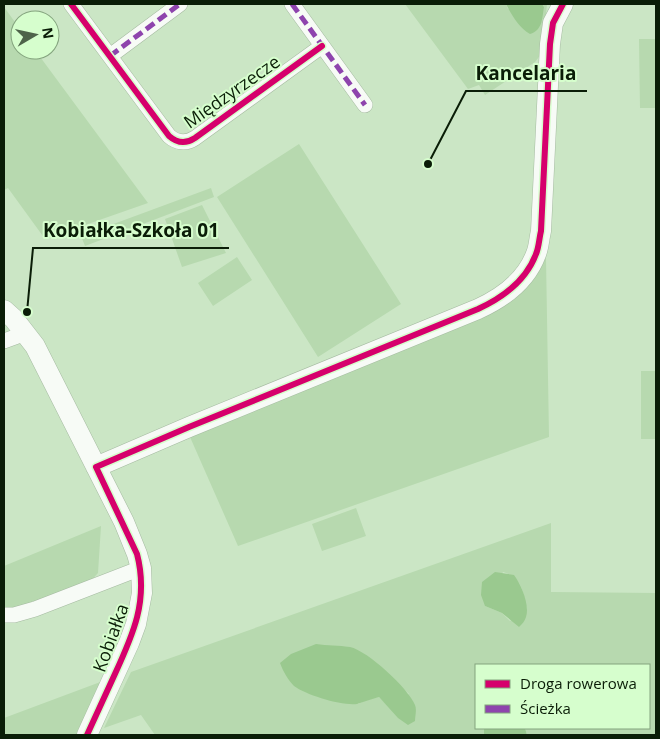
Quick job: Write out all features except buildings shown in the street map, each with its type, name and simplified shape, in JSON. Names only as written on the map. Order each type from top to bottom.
[{"type":"street","name":"Międzyrzecze","points":[[71,4],[169,136],[177,141],[186,142],[195,138],[322,46]]},
{"type":"street","points":[[110,56],[180,4]]},
{"type":"street","points":[[292,4],[366,105]]},
{"type":"street","points":[[96,467],[197,423],[478,309],[493,302],[515,285],[526,273],[534,259],[541,231],[549,60],[554,23],[563,4]]},
{"type":"street","name":"Kobiałka","points":[[4,310],[26,333],[34,346],[132,541],[141,568],[142,593],[136,624],[87,735]]},
{"type":"street","points":[[4,341],[26,333]]},
{"type":"street","points":[[4,615],[14,615],[35,609],[141,568]]},
{"type":"green space","points":[[405,4],[506,4],[508,9],[544,7],[542,4],[547,4],[542,53],[535,62],[485,95],[479,85],[468,89]]},
{"type":"green space","points":[[506,4],[542,4],[544,7],[540,27],[530,34],[516,21]]},
{"type":"green space","points":[[4,7],[10,15],[10,60],[42,60],[148,203],[45,239],[8,188],[4,190]]},
{"type":"green space","points":[[639,39],[656,39],[656,108],[640,108]]},
{"type":"green space","points":[[299,144],[401,304],[318,357],[217,197]]},
{"type":"green space","points":[[211,188],[214,197],[85,246],[81,236]]},
{"type":"green space","points":[[202,205],[226,253],[182,267],[165,219]]},
{"type":"green space","points":[[237,257],[252,280],[213,306],[198,283]]},
{"type":"green space","points":[[546,258],[549,437],[238,546],[190,437],[518,295]]},
{"type":"green space","points":[[641,371],[656,371],[656,439],[641,439]]},
{"type":"green space","points":[[356,508],[366,536],[322,551],[312,524]]},
{"type":"green space","points":[[551,523],[551,592],[656,593],[656,735],[527,735],[525,729],[650,729],[650,664],[475,664],[475,729],[484,729],[484,735],[155,735],[141,715],[104,728],[131,672]],"holes":[[[503,572],[510,575],[521,586],[527,609],[510,621],[502,613],[485,606]],[[333,646],[349,647],[395,681],[409,694],[387,705],[379,697],[368,699],[358,704]]]},
{"type":"green space","points":[[101,526],[98,573],[88,584],[20,610],[4,608],[4,566]]},
{"type":"green space","points":[[495,572],[514,575],[522,589],[527,612],[525,620],[519,627],[502,613],[485,606],[481,595],[482,582]]},
{"type":"green space","points":[[316,644],[350,647],[367,655],[387,671],[411,698],[416,707],[415,721],[408,725],[398,718],[379,697],[357,704],[334,702],[294,686],[280,663],[291,654]]},
{"type":"green space","points":[[103,681],[81,735],[4,735],[4,718]]},
{"type":"green space","points":[[484,729],[525,729],[527,735],[484,735]]},
{"type":"marked path","points":[[110,56],[180,4]]},
{"type":"marked path","points":[[292,4],[365,105]]},
{"type":"cycle path","points":[[71,4],[169,136],[182,142],[195,138],[322,46]]},
{"type":"cycle path","points":[[87,735],[133,632],[140,602],[141,587],[137,554],[96,467],[478,309],[496,300],[512,288],[532,264],[538,249],[541,231],[550,44],[553,23],[563,4]]},
{"type":"place","name":"Kancelaria","points":[[428,164]]},
{"type":"place","name":"Kobiałka-Szkoła 01","points":[[27,312]]}]
